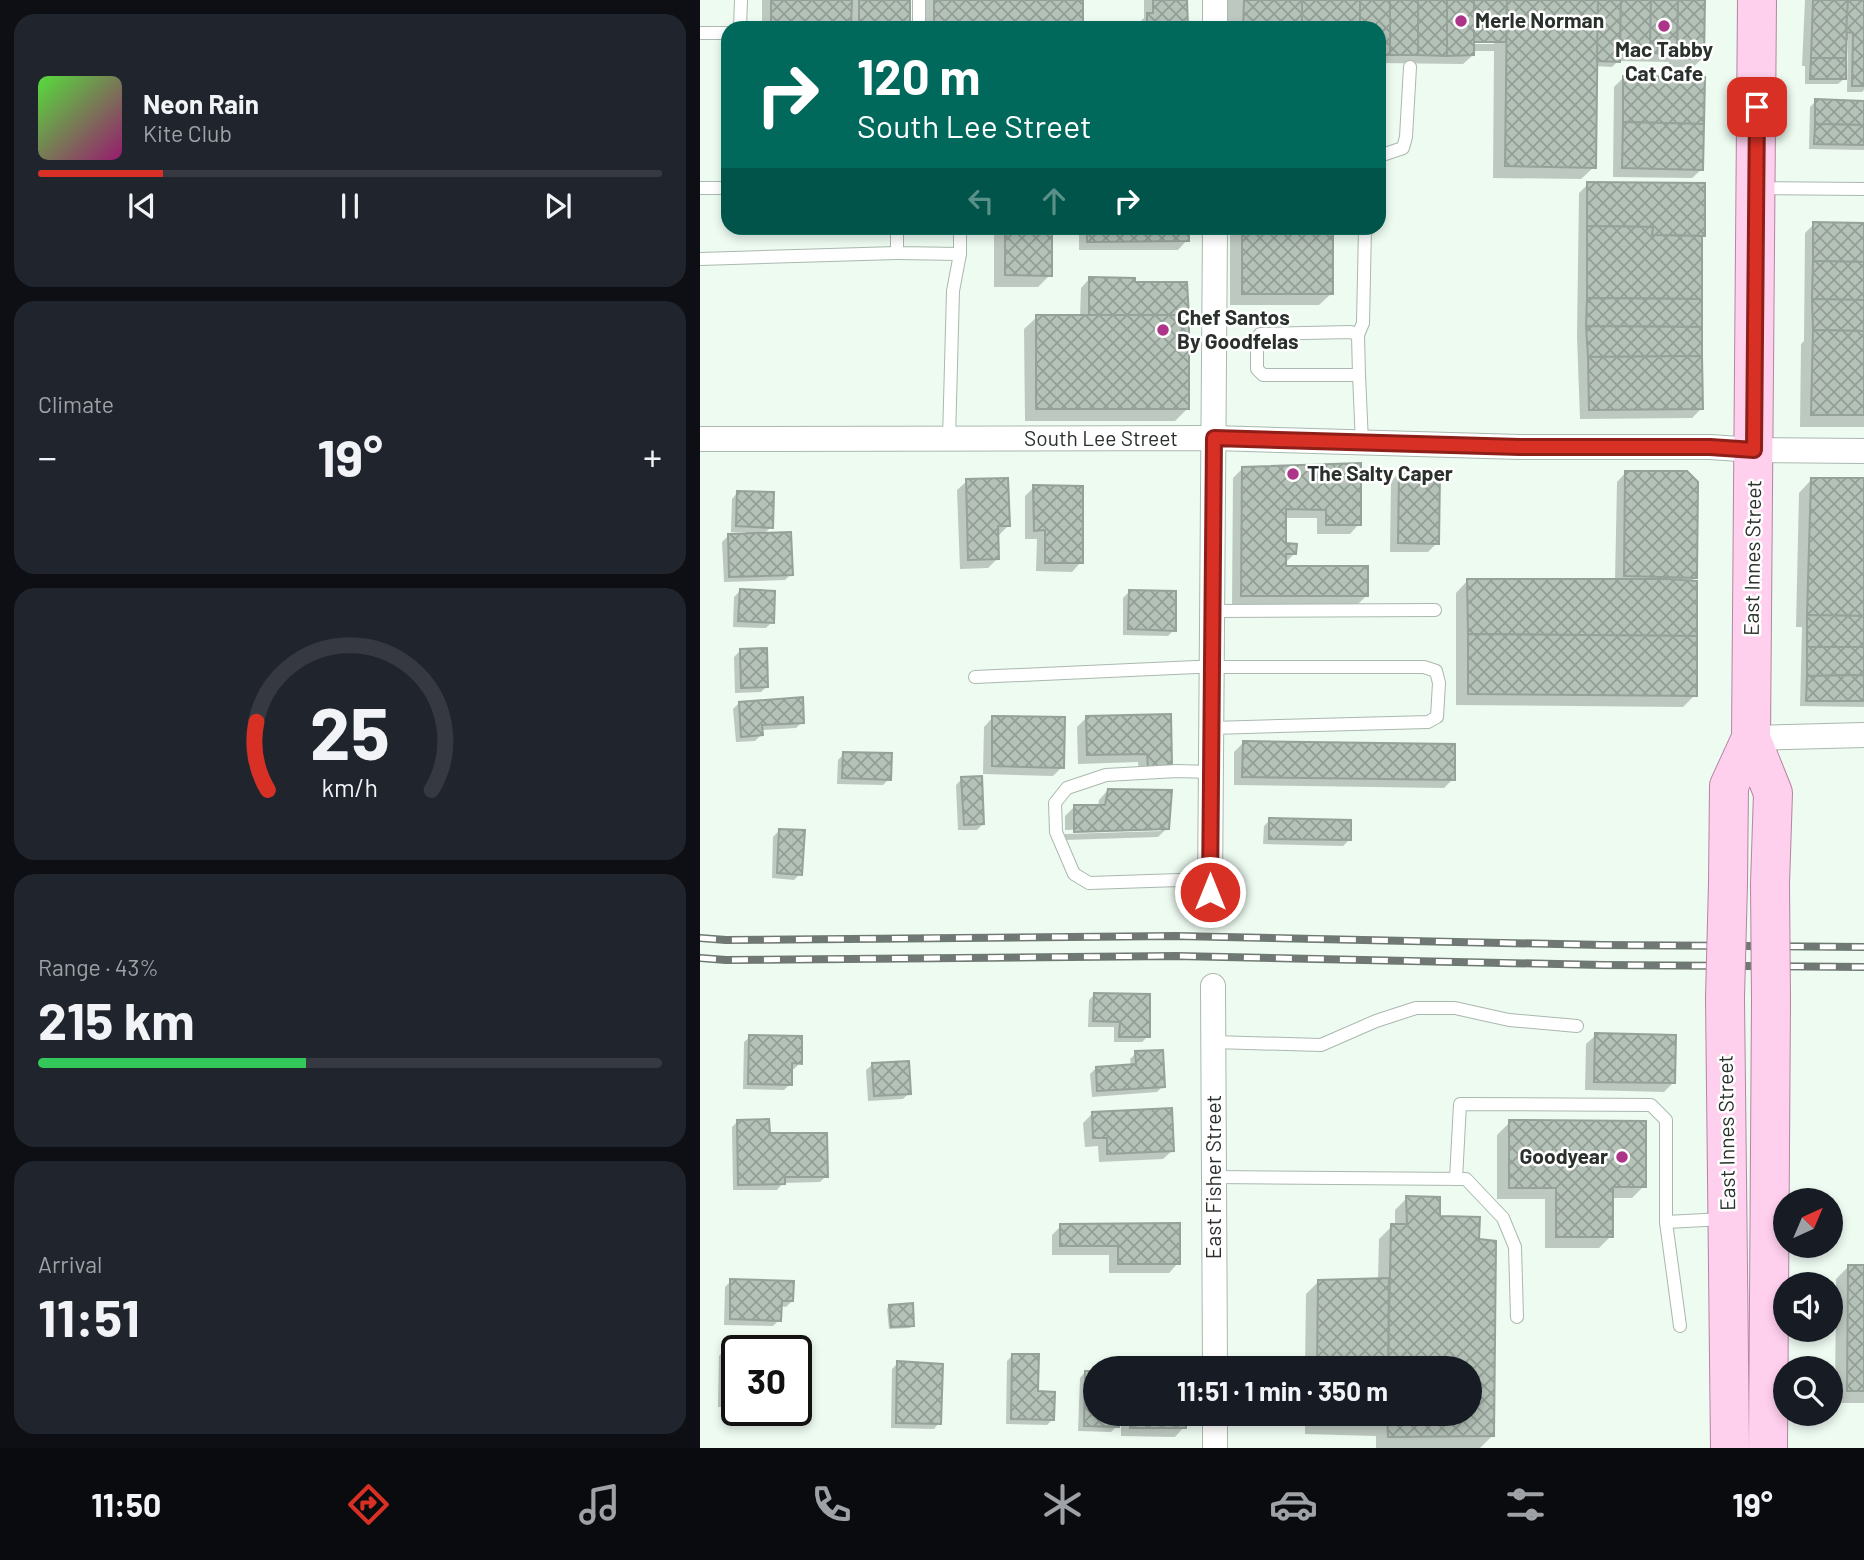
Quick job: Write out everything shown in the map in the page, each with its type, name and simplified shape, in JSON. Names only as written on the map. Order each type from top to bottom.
[{"type":"main road","name":"East Innes Street","points":[[1758,0],[1751,738],[1773,793],[1770,884],[1768,1448]]},
{"type":"main road","name":"East Innes Street","points":[[1730,1448],[1725,999],[1728,786],[1751,738]]},
{"type":"street","points":[[1215,0],[1215,21]]},
{"type":"street","points":[[1210,885],[1215,235]]},
{"type":"street","name":"South Lee Street","points":[[700,439],[1214,438],[1520,447],[1710,447],[1864,451]]},
{"type":"street","points":[[1751,738],[1864,735]]},
{"type":"street","name":"East Fisher Street","points":[[1213,986],[1215,1356]]},
{"type":"street","points":[[1215,1426],[1215,1448]]},
{"type":"lane","points":[[740,21],[741,0]]},
{"type":"lane","points":[[919,0],[919,21]]},
{"type":"lane","points":[[700,33],[721,33]]},
{"type":"lane","points":[[1386,154],[1403,148],[1406,138],[1410,67]]},
{"type":"lane","points":[[1756,187],[1864,189]]},
{"type":"lane","points":[[700,188],[721,188]]},
{"type":"lane","points":[[897,235],[897,253]]},
{"type":"lane","points":[[949,439],[953,291],[960,254],[960,235]]},
{"type":"lane","points":[[1362,443],[1357,335],[1363,323],[1365,235]]},
{"type":"lane","points":[[700,259],[897,253],[960,254]]},
{"type":"lane","points":[[1357,335],[1351,332],[1260,334],[1256,339],[1257,369],[1263,375],[1359,374]]},
{"type":"lane","points":[[1213,611],[1435,610]]},
{"type":"lane","points":[[975,677],[1212,667],[1424,667],[1436,671],[1439,682],[1437,717],[1429,722],[1212,728]]},
{"type":"lane","points":[[1210,885],[1089,883],[1074,874],[1056,832],[1055,803],[1067,789],[1106,775],[1211,772]]},
{"type":"lane","points":[[1213,1042],[1321,1045],[1416,1008],[1455,1008],[1509,1020],[1577,1026]]},
{"type":"lane","points":[[1456,1179],[1460,1104],[1651,1105],[1666,1120],[1666,1222],[1680,1326]]},
{"type":"lane","points":[[1214,1177],[1466,1179],[1503,1218],[1515,1247],[1517,1317]]},
{"type":"lane","points":[[1666,1222],[1727,1219]]},
{"type":"building","points":[[771,0],[852,0],[851,21],[771,21]]},
{"type":"building","points":[[859,0],[910,0],[910,21],[859,21]]},
{"type":"building","points":[[934,0],[1083,0],[1083,21],[934,21]]},
{"type":"building","points":[[1153,0],[1187,0],[1188,21],[1147,21],[1147,13],[1153,13]]},
{"type":"building","points":[[1244,0],[1302,0],[1302,21],[1243,21]]},
{"type":"building","points":[[1302,0],[1360,0],[1360,21],[1302,21]]},
{"type":"building","points":[[1360,0],[1390,0],[1390,55],[1386,55],[1386,21],[1360,21]]},
{"type":"building","points":[[1390,0],[1418,0],[1418,55],[1390,55]]},
{"type":"building","points":[[1418,0],[1447,0],[1447,56],[1418,55]]},
{"type":"building","name":"Merle Norman","points":[[1447,0],[1474,0],[1474,55],[1447,56]]},
{"type":"building","points":[[1474,0],[1507,0],[1506,42],[1474,42]]},
{"type":"building","points":[[1507,0],[1598,0],[1596,168],[1505,166]]},
{"type":"building","points":[[1598,0],[1621,0],[1620,62],[1597,61]]},
{"type":"building","points":[[1621,0],[1651,0],[1650,53],[1620,52]]},
{"type":"building","name":"Mac Tabby Cat Cafe","points":[[1651,0],[1678,0],[1677,54],[1650,53]]},
{"type":"building","points":[[1678,0],[1705,0],[1704,59],[1677,58]]},
{"type":"building","points":[[1813,0],[1848,0],[1846,58],[1811,58]]},
{"type":"building","points":[[1848,0],[1864,0],[1864,86],[1852,86],[1853,33],[1846,32]]},
{"type":"building","points":[[1811,58],[1846,58],[1846,79],[1810,79]]},
{"type":"building","points":[[1623,76],[1705,77],[1704,124],[1623,122]]},
{"type":"building","points":[[1815,99],[1864,101],[1864,125],[1815,124]]},
{"type":"building","points":[[1623,122],[1704,124],[1703,170],[1622,168]]},
{"type":"building","points":[[1815,124],[1864,125],[1864,145],[1814,144]]},
{"type":"building","points":[[1587,182],[1705,183],[1705,236],[1652,235],[1653,227],[1587,226]]},
{"type":"building","points":[[1813,222],[1864,223],[1864,262],[1813,261]]},
{"type":"building","points":[[1587,226],[1653,227],[1652,235],[1702,236],[1702,299],[1587,298]]},
{"type":"building","points":[[1005,235],[1052,235],[1052,276],[1005,275]]},
{"type":"building","points":[[1087,235],[1189,235],[1189,241],[1087,242]]},
{"type":"building","points":[[1242,235],[1333,235],[1333,294],[1242,294]]},
{"type":"building","points":[[1813,261],[1864,262],[1864,300],[1812,299]]},
{"type":"building","points":[[1089,277],[1135,278],[1135,282],[1187,282],[1189,315],[1089,315]]},
{"type":"building","points":[[1587,298],[1702,299],[1702,327],[1586,326]]},
{"type":"building","points":[[1812,299],[1864,300],[1864,331],[1813,330]]},
{"type":"building","points":[[1036,315],[1189,315],[1189,409],[1036,409]]},
{"type":"building","points":[[1586,326],[1702,327],[1702,356],[1588,357]]},
{"type":"building","points":[[1813,330],[1864,331],[1864,415],[1811,415]]},
{"type":"building","points":[[1702,356],[1703,409],[1589,410],[1588,357]]},
{"type":"building","points":[[1361,463],[1361,525],[1326,525],[1326,510],[1286,509],[1286,543],[1297,544],[1296,554],[1286,554],[1286,566],[1368,566],[1368,596],[1241,596],[1242,467]]},
{"type":"building","points":[[1399,470],[1440,471],[1439,544],[1398,543]]},
{"type":"building","points":[[1625,471],[1687,471],[1698,482],[1697,578],[1624,576]]},
{"type":"building","points":[[1008,478],[1010,526],[998,526],[999,559],[968,560],[966,479]]},
{"type":"building","points":[[1811,478],[1864,478],[1864,616],[1807,615]]},
{"type":"building","points":[[1033,485],[1083,486],[1083,563],[1045,563],[1045,530],[1034,531]]},
{"type":"building","points":[[737,491],[774,492],[773,528],[736,526]]},
{"type":"building","points":[[791,532],[793,575],[729,577],[728,534]]},
{"type":"building","points":[[1467,579],[1697,581],[1697,636],[1468,634]]},
{"type":"building","points":[[740,589],[775,591],[774,623],[738,621]]},
{"type":"building","points":[[1129,590],[1176,591],[1176,631],[1128,629]]},
{"type":"building","points":[[1807,615],[1864,616],[1864,647],[1807,647]]},
{"type":"building","points":[[1468,634],[1697,636],[1697,696],[1468,694]]},
{"type":"building","points":[[1807,647],[1864,647],[1864,675],[1807,676]]},
{"type":"building","points":[[767,648],[768,687],[741,688],[740,649]]},
{"type":"building","points":[[1864,675],[1864,701],[1806,701],[1807,676]]},
{"type":"building","points":[[803,697],[804,723],[762,725],[763,735],[741,737],[739,702]]},
{"type":"building","points":[[1171,714],[1172,766],[1148,767],[1147,754],[1087,755],[1086,716]]},
{"type":"building","points":[[992,716],[1065,717],[1064,768],[992,766]]},
{"type":"building","points":[[1243,741],[1455,744],[1455,780],[1242,777]]},
{"type":"building","points":[[843,752],[892,753],[891,780],[842,778]]},
{"type":"building","points":[[982,776],[984,824],[964,825],[961,777]]},
{"type":"building","points":[[1108,789],[1172,790],[1169,829],[1074,832],[1074,805],[1105,805]]},
{"type":"building","points":[[1269,818],[1351,820],[1351,840],[1269,839]]},
{"type":"building","points":[[779,829],[805,830],[802,875],[777,873]]},
{"type":"building","points":[[1094,993],[1150,994],[1150,1037],[1119,1037],[1120,1022],[1093,1021]]},
{"type":"building","points":[[1595,1033],[1676,1035],[1675,1083],[1594,1082]]},
{"type":"building","points":[[749,1035],[802,1036],[802,1064],[792,1063],[792,1085],[748,1084]]},
{"type":"building","points":[[1163,1050],[1165,1087],[1097,1091],[1096,1067],[1136,1064],[1135,1051]]},
{"type":"building","points":[[909,1061],[911,1094],[874,1096],[872,1063]]},
{"type":"building","points":[[1172,1108],[1174,1151],[1107,1154],[1107,1138],[1093,1138],[1092,1112]]},
{"type":"building","points":[[769,1119],[770,1133],[827,1133],[828,1177],[785,1177],[785,1184],[738,1185],[737,1120]]},
{"type":"building","points":[[1509,1120],[1646,1121],[1646,1187],[1613,1187],[1613,1237],[1556,1237],[1556,1188],[1509,1188]]},
{"type":"building","points":[[1406,1196],[1440,1197],[1440,1216],[1480,1217],[1479,1239],[1496,1241],[1494,1436],[1388,1437],[1388,1426],[1482,1426],[1482,1356],[1388,1356],[1391,1224],[1407,1224]]},
{"type":"building","points":[[1180,1223],[1180,1264],[1118,1264],[1118,1246],[1060,1246],[1060,1224]]},
{"type":"building","points":[[1848,1265],[1864,1265],[1864,1391],[1847,1391]]},
{"type":"building","points":[[1389,1278],[1388,1356],[1317,1356],[1318,1280]]},
{"type":"building","points":[[730,1279],[794,1281],[793,1301],[782,1301],[781,1321],[730,1319]]},
{"type":"building","points":[[913,1303],[914,1326],[891,1327],[889,1305]]},
{"type":"building","points":[[1012,1354],[1039,1354],[1038,1391],[1055,1392],[1054,1420],[1011,1419]]},
{"type":"building","points":[[897,1361],[943,1364],[941,1424],[896,1423]]},
{"type":"building","points":[[1130,1426],[1186,1426],[1186,1428]]},
{"type":"railway","points":[[700,938],[726,940],[1176,936],[1603,945],[1864,947]]},
{"type":"railway","points":[[700,958],[726,960],[1176,956],[1603,965],[1864,967]]},
{"type":"place","name":"Merle Norman","points":[[1461,21]]},
{"type":"place","name":"Mac Tabby Cat Cafe","points":[[1664,26]]},
{"type":"place","name":"Chef Santos By Goodfelas","points":[[1163,330]]},
{"type":"place","name":"The Salty Caper","points":[[1293,474]]},
{"type":"place","name":"Goodyear","points":[[1622,1157]]},
{"type":"route","points":[[1210,892],[1214,438],[1520,447],[1710,447],[1754,450],[1757,107]]}]
